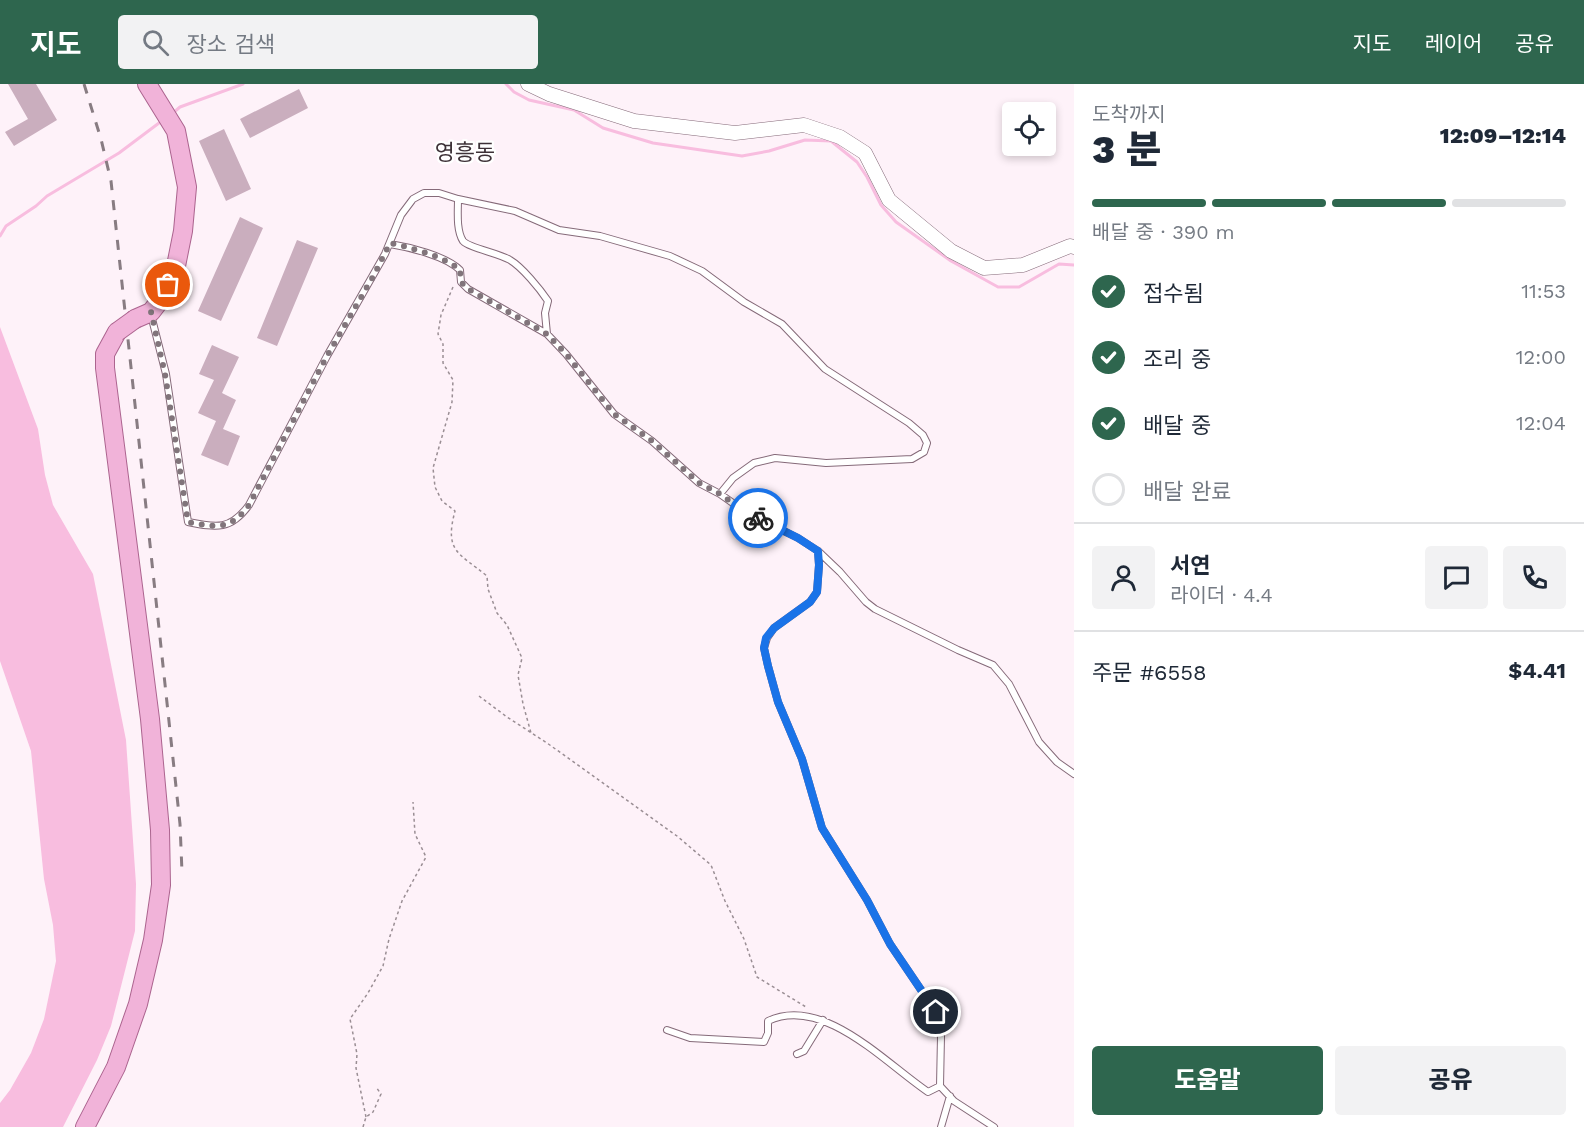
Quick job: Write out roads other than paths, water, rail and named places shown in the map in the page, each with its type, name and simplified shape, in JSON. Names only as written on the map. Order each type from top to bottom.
[{"type":"main road","points":[[85,1127],[116,1067],[138,1004],[153,940],[161,885],[160,830],[150,719],[105,368],[105,354],[117,332],[143,315],[161,299],[175,271],[183,231],[187,187],[176,131],[147,84]]},
{"type":"street","points":[[528,84],[549,94],[634,121],[735,132],[804,125],[840,137],[865,153],[889,200],[951,251],[984,268],[1023,265],[1070,246],[1074,247]]},
{"type":"lane","points":[[143,315],[165,374],[188,522],[224,526],[241,516],[249,505],[327,356],[374,275],[390,243],[400,215],[413,199],[424,193],[440,194],[515,211],[559,230],[600,236],[670,256],[702,271],[744,302],[782,324],[825,369],[909,423],[923,435],[927,443],[924,452],[912,459],[826,463],[775,458],[754,463],[733,478],[720,494]]},
{"type":"lane","points":[[458,199],[459,231],[464,241],[471,247],[478,247],[508,258],[539,287],[548,301],[545,313],[547,334]]},
{"type":"lane","points":[[390,243],[442,258],[460,270],[461,282],[468,289],[547,334],[573,361],[614,414],[652,441],[699,483],[720,494],[747,513],[798,538],[818,551],[875,609],[993,665],[1009,684],[1039,742],[1057,762],[1074,774]]},
{"type":"lane","points":[[818,551],[817,592],[810,602],[774,628],[766,638],[764,648],[778,702],[802,759],[822,828],[867,900],[890,944],[936,1012],[941,1036],[940,1086],[993,1127]]},
{"type":"lane","points":[[667,1030],[690,1038],[764,1042],[768,1033],[768,1021],[778,1016],[801,1015],[823,1020],[864,1044],[928,1092],[940,1086]]},
{"type":"lane","points":[[797,1054],[804,1051],[823,1020]]},
{"type":"lane","points":[[941,1127],[950,1096]]},
{"type":"waterway","points":[[173,113],[180,107],[243,84]]},
{"type":"waterway","points":[[506,84],[514,92],[529,100],[574,110],[603,128],[653,143],[742,156],[769,151],[805,140],[831,141],[857,162],[881,205],[896,222],[951,261],[998,287],[1019,287],[1059,264],[1074,265]]},
{"type":"waterway","points":[[0,236],[6,226],[47,196],[119,153],[163,120]]},
{"type":"railway","points":[[84,84],[111,181],[180,824],[182,872]]},
{"type":"district","name":"영흥동","points":[[465,152]]}]
